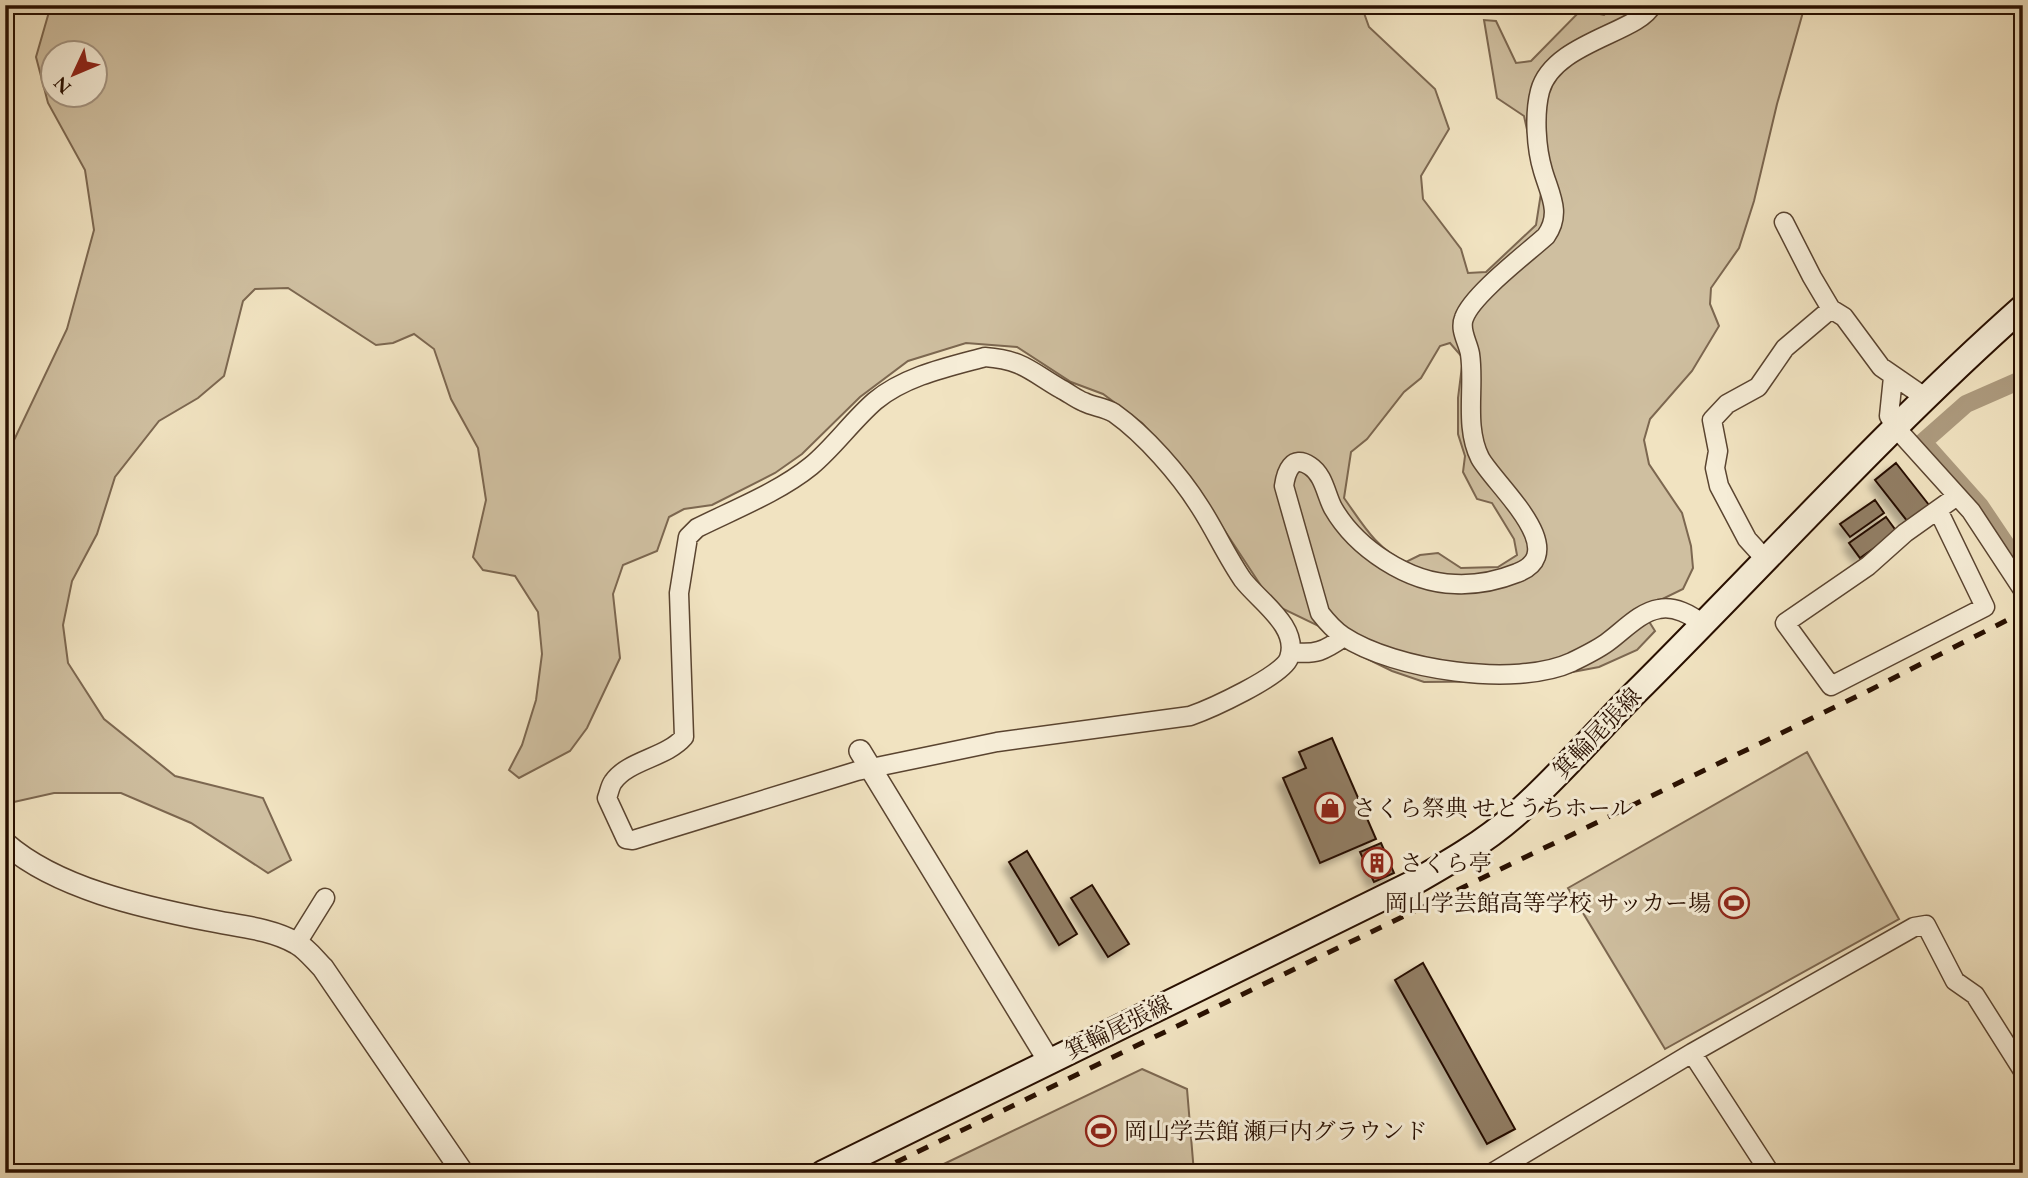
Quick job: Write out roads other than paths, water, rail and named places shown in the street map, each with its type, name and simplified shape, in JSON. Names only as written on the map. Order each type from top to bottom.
[{"type":"main road","name":"箕輪尾張線","points":[[826,1172],[1413,883],[1461,856],[1513,817],[1553,779],[1896,428],[2023,307]]},
{"type":"street","points":[[1651,5],[1649,10],[1631,22],[1571,54],[1544,82],[1540,92],[1536,132],[1543,170],[1555,207],[1553,226],[1546,236],[1480,295],[1467,310],[1462,321],[1470,352],[1469,399],[1479,457],[1512,497],[1523,515],[1535,540],[1538,552],[1535,562],[1523,571],[1502,579],[1474,584],[1433,581],[1401,569],[1379,556],[1354,534],[1334,508],[1322,480],[1312,467],[1302,463],[1293,464],[1287,470],[1283,486],[1321,613],[1344,637],[1381,654],[1434,669],[1524,674],[1570,663],[1606,643],[1640,617],[1658,609],[1676,609],[1703,625]]},
{"type":"street","points":[[1784,222],[1831,309],[1844,317],[1881,367],[1927,398]]},
{"type":"street","points":[[1766,560],[1747,539],[1719,486],[1714,468],[1718,451],[1712,420],[1727,404],[1758,387],[1785,348],[1831,309]]},
{"type":"street","points":[[985,356],[1007,358],[1023,364],[1085,402],[1104,407],[1146,441],[1198,504],[1243,580],[1277,616],[1289,636],[1291,652],[1289,662],[1276,673],[1210,709],[1190,716],[997,742],[857,771],[633,840],[625,839],[607,798],[614,781],[625,771],[676,746],[684,737],[679,593],[688,537],[697,528],[813,465],[870,406],[895,388],[931,372],[985,356]]},
{"type":"street","points":[[1893,377],[1889,416],[1896,428],[1971,511],[2023,590]]},
{"type":"street","points":[[1938,510],[1985,607],[1831,686],[1785,623],[1868,566],[1905,533],[1957,496]]},
{"type":"street","points":[[1291,652],[1312,654],[1344,637]]},
{"type":"street","points":[[860,751],[1049,1060]]},
{"type":"street","points":[[5,843],[40,868],[96,892],[176,914],[250,928],[297,943],[323,968],[463,1173]]},
{"type":"street","points":[[297,943],[325,898]]},
{"type":"street","points":[[1492,1173],[1692,1053],[1914,927],[1926,925],[1955,981],[1975,995],[2023,1071]]},
{"type":"street","points":[[1692,1053],[1770,1173]]},
{"type":"waterway","points":[[2023,379],[1966,404],[1923,442],[1980,506],[2023,570]]},
{"type":"railway","points":[[874,1173],[1870,690],[2023,612]]},
{"type":"place","name":"さくら祭典 せとうちホール","points":[[1330,808]]},
{"type":"place","name":"さくら亭","points":[[1377,863]]},
{"type":"place","name":"岡山学芸館高等学校 サッカー場","points":[[1734,903]]},
{"type":"place","name":"岡山学芸館 瀬戸内グラウンド","points":[[1101,1131]]}]
